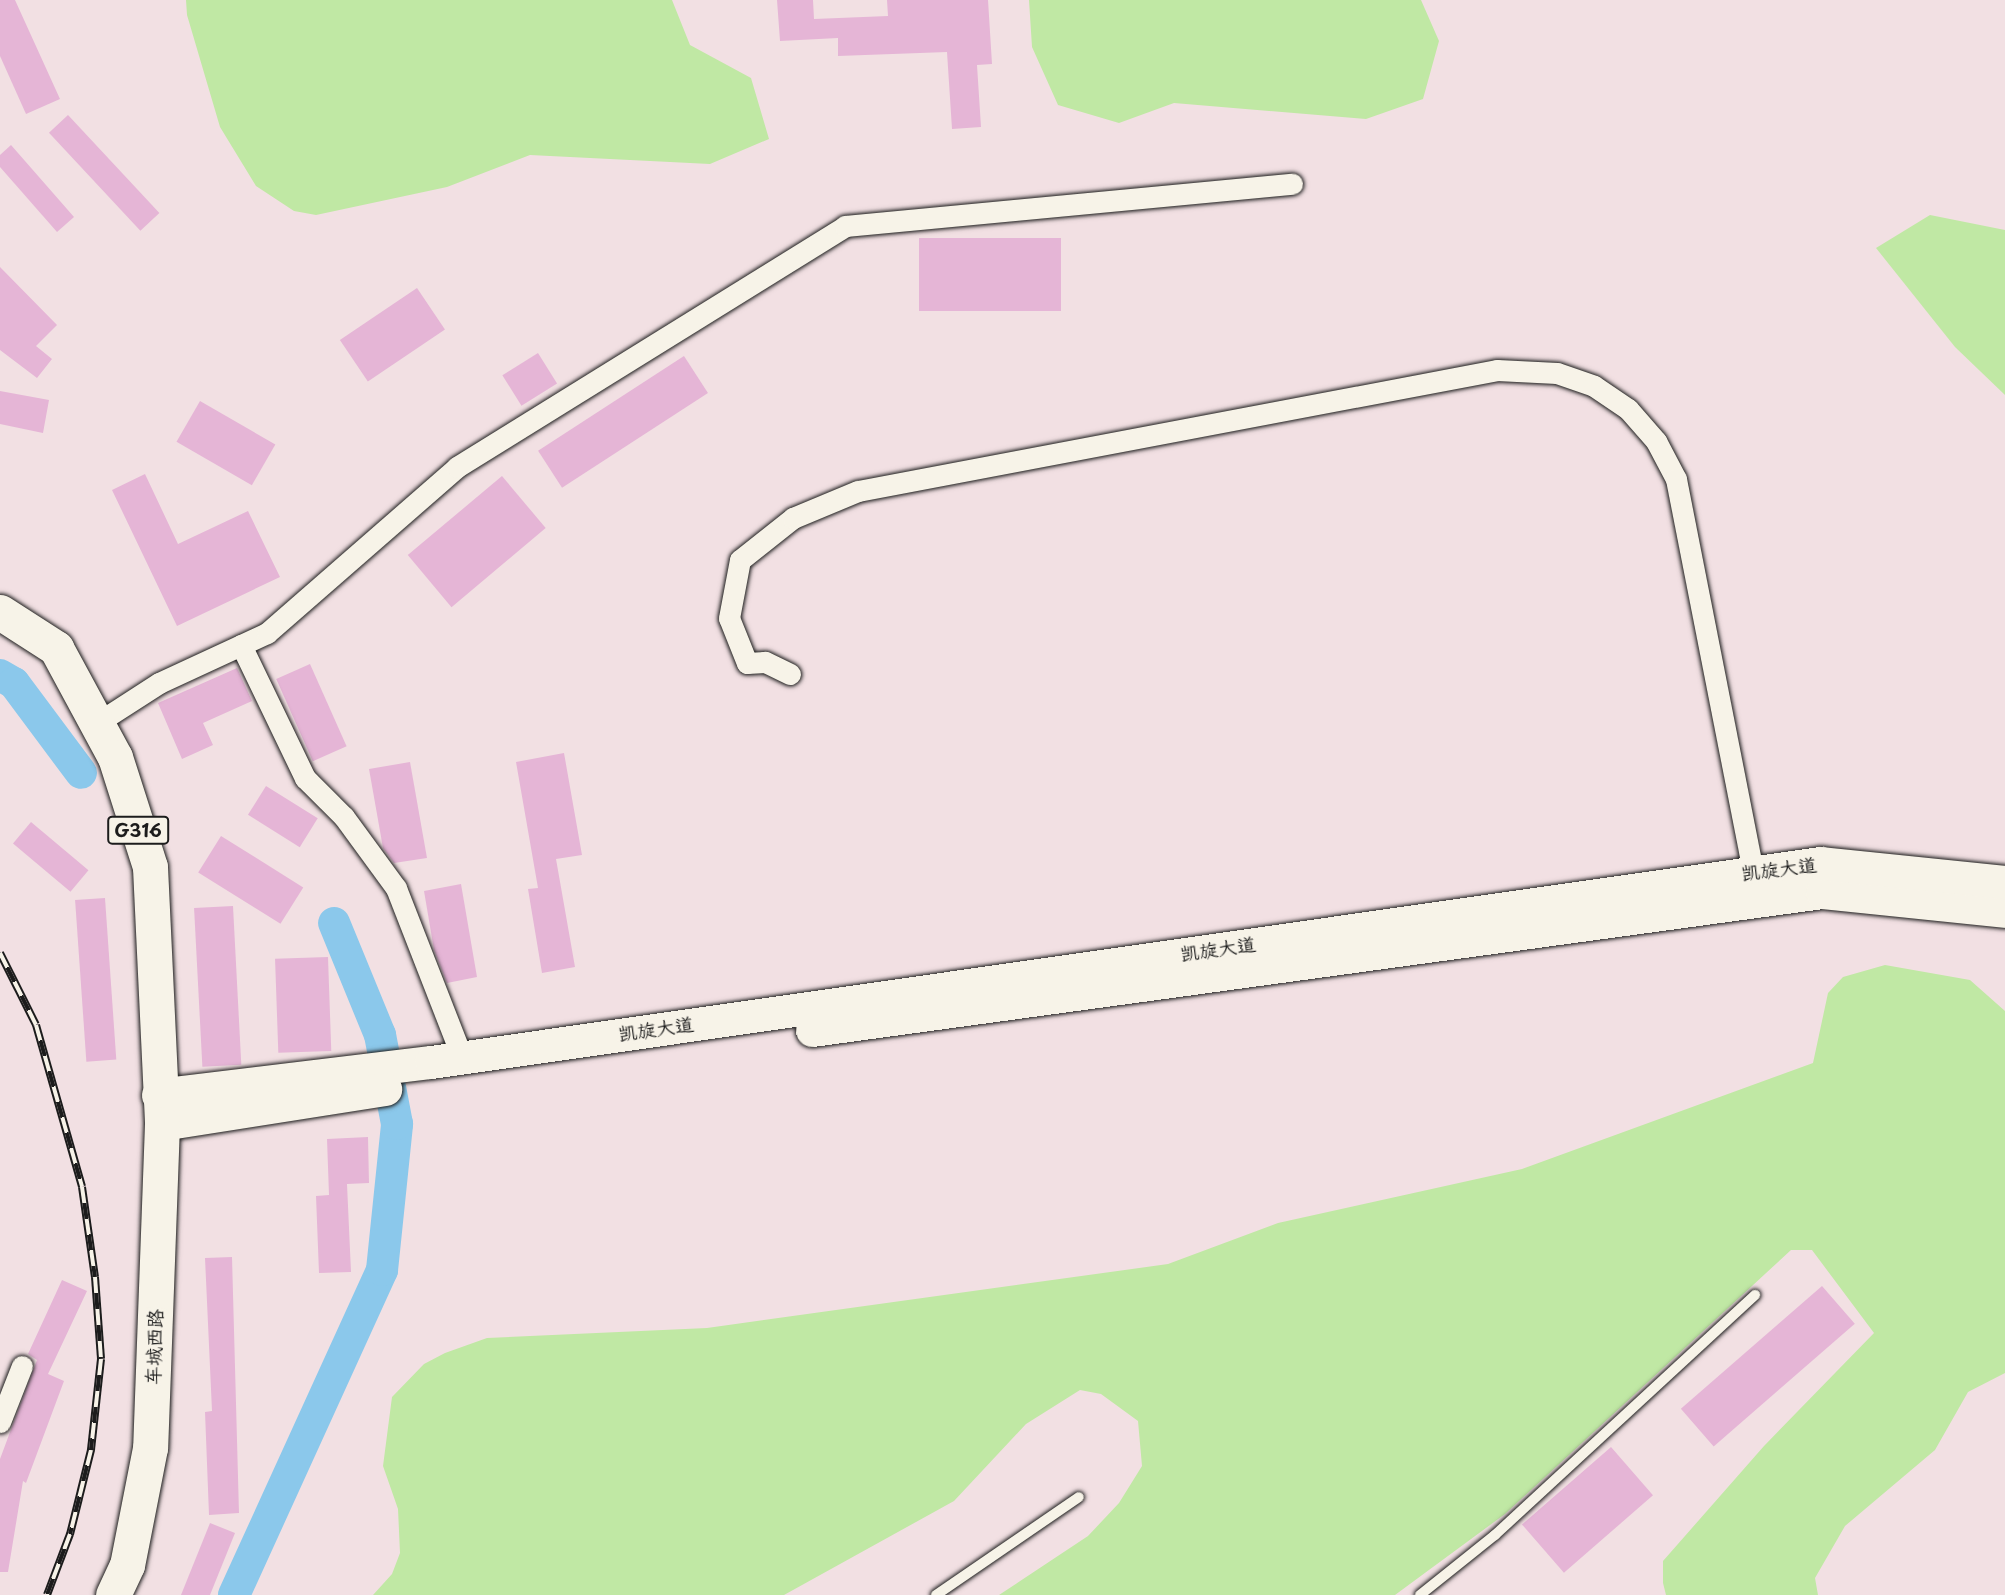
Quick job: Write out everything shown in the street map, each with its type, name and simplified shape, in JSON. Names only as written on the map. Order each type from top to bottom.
[{"type":"highway","name":"G316","points":[[0,612],[56,648],[116,757],[150,867],[160,1109]]},
{"type":"highway","name":"车城西路","points":[[113,1595],[127,1565],[150,1448],[160,1109]]},
{"type":"main road","name":"凯旋大道","points":[[442,1067],[1821,863],[2005,882]]},
{"type":"main road","name":"凯旋大道","points":[[442,1067],[1822,892],[2005,911]]},
{"type":"main road","points":[[160,1109],[442,1067]]},
{"type":"street","points":[[97,723],[159,684],[267,633],[457,467],[845,226],[1292,184]]},
{"type":"street","points":[[790,674],[765,662],[747,663],[729,618],[740,560],[793,518],[858,491],[1497,370],[1557,373],[1594,386],[1628,409],[1656,441],[1676,480],[1753,873]]},
{"type":"street","points":[[241,645],[305,778],[344,817],[396,888],[442,1067]]},
{"type":"street","points":[[0,1422],[22,1366]]},
{"type":"lane","points":[[1420,1595],[1495,1535],[1755,1295]]},
{"type":"lane","points":[[936,1595],[1079,1497]]},
{"type":"green space","points":[[186,0],[672,0],[690,45],[751,78],[769,139],[710,164],[530,155],[447,187],[316,215],[294,211],[256,186],[220,127],[187,15]]},
{"type":"green space","points":[[1029,0],[1421,0],[1439,41],[1423,99],[1366,119],[1174,103],[1119,123],[1058,105],[1032,47]]},
{"type":"green space","points":[[1930,215],[2005,230],[2005,395],[1955,347],[1876,248]]},
{"type":"green space","points":[[1885,965],[1970,980],[2005,1011],[2005,1373],[1968,1392],[1935,1450],[1845,1526],[1815,1578],[1818,1595],[1666,1595],[1663,1583],[1663,1561],[1764,1446],[1874,1333],[1812,1250],[1791,1250],[1505,1514],[1395,1595],[999,1595],[1088,1536],[1119,1503],[1142,1466],[1138,1421],[1101,1394],[1080,1390],[1026,1424],[954,1501],[784,1595],[373,1595],[392,1574],[400,1553],[398,1509],[383,1466],[392,1397],[424,1364],[445,1353],[487,1338],[707,1328],[1168,1264],[1278,1223],[1522,1169],[1813,1063],[1828,993],[1843,977]]},
{"type":"building","points":[[0,0],[15,0],[60,99],[26,114],[0,56]]},
{"type":"building","points":[[777,0],[813,0],[814,19],[888,16],[887,0],[988,0],[992,64],[977,65],[981,127],[952,129],[947,52],[838,56],[838,38],[780,41]]},
{"type":"building","points":[[68,115],[159,213],[140,231],[49,133]]},
{"type":"building","points":[[11,145],[74,217],[57,232],[0,167],[0,155]]},
{"type":"building","points":[[919,238],[1061,238],[1061,311],[919,311]]},
{"type":"building","points":[[0,267],[57,325],[36,346],[52,359],[37,378],[0,350]]},
{"type":"building","points":[[417,288],[445,329],[368,381],[340,340]]},
{"type":"building","points":[[538,353],[557,384],[521,406],[502,375]]},
{"type":"building","points":[[684,356],[708,393],[562,488],[538,451]]},
{"type":"building","points":[[0,391],[49,400],[43,433],[0,424]]},
{"type":"building","points":[[200,401],[275,444],[252,485],[176,442]]},
{"type":"building","points":[[145,474],[178,544],[248,511],[280,577],[177,626],[112,490]]},
{"type":"building","points":[[502,476],[546,528],[451,607],[408,555]]},
{"type":"building","points":[[310,664],[347,746],[313,761],[276,679]]},
{"type":"building","points":[[237,668],[252,701],[203,723],[213,745],[182,759],[158,703]]},
{"type":"building","points":[[564,753],[582,855],[556,859],[575,967],[542,973],[528,889],[538,888],[516,762]]},
{"type":"building","points":[[410,762],[427,858],[394,863],[383,848],[369,769]]},
{"type":"building","points":[[266,786],[318,818],[300,847],[248,815]]},
{"type":"building","points":[[31,822],[88,870],[70,892],[13,843]]},
{"type":"building","points":[[221,836],[303,887],[280,924],[198,872]]},
{"type":"building","points":[[461,884],[477,977],[447,983],[434,950],[424,891]]},
{"type":"building","points":[[105,898],[116,1060],[86,1062],[75,900]]},
{"type":"building","points":[[233,906],[241,1065],[202,1067],[194,908]]},
{"type":"building","points":[[328,957],[331,1051],[278,1053],[275,959]]},
{"type":"building","points":[[368,1137],[369,1183],[347,1184],[351,1272],[319,1273],[316,1196],[329,1195],[327,1139]]},
{"type":"building","points":[[232,1257],[239,1513],[209,1515],[205,1412],[212,1411],[205,1258]]},
{"type":"building","points":[[62,1280],[87,1291],[48,1374],[64,1381],[26,1483],[23,1481],[8,1572],[0,1572],[0,1459],[37,1360],[28,1354]]},
{"type":"building","points":[[1822,1286],[1855,1324],[1714,1446],[1681,1409]]},
{"type":"building","points":[[1611,1447],[1653,1495],[1564,1573],[1522,1524]]},
{"type":"building","points":[[210,1523],[235,1533],[210,1595],[181,1595]]},
{"type":"waterway","points":[[0,675],[14,683],[81,773]]},
{"type":"waterway","points":[[234,1595],[382,1270],[397,1124],[380,1035],[334,923]]},
{"type":"railway","points":[[0,953],[36,1025],[82,1187],[95,1277],[101,1359],[91,1450],[70,1534],[47,1595]]}]
